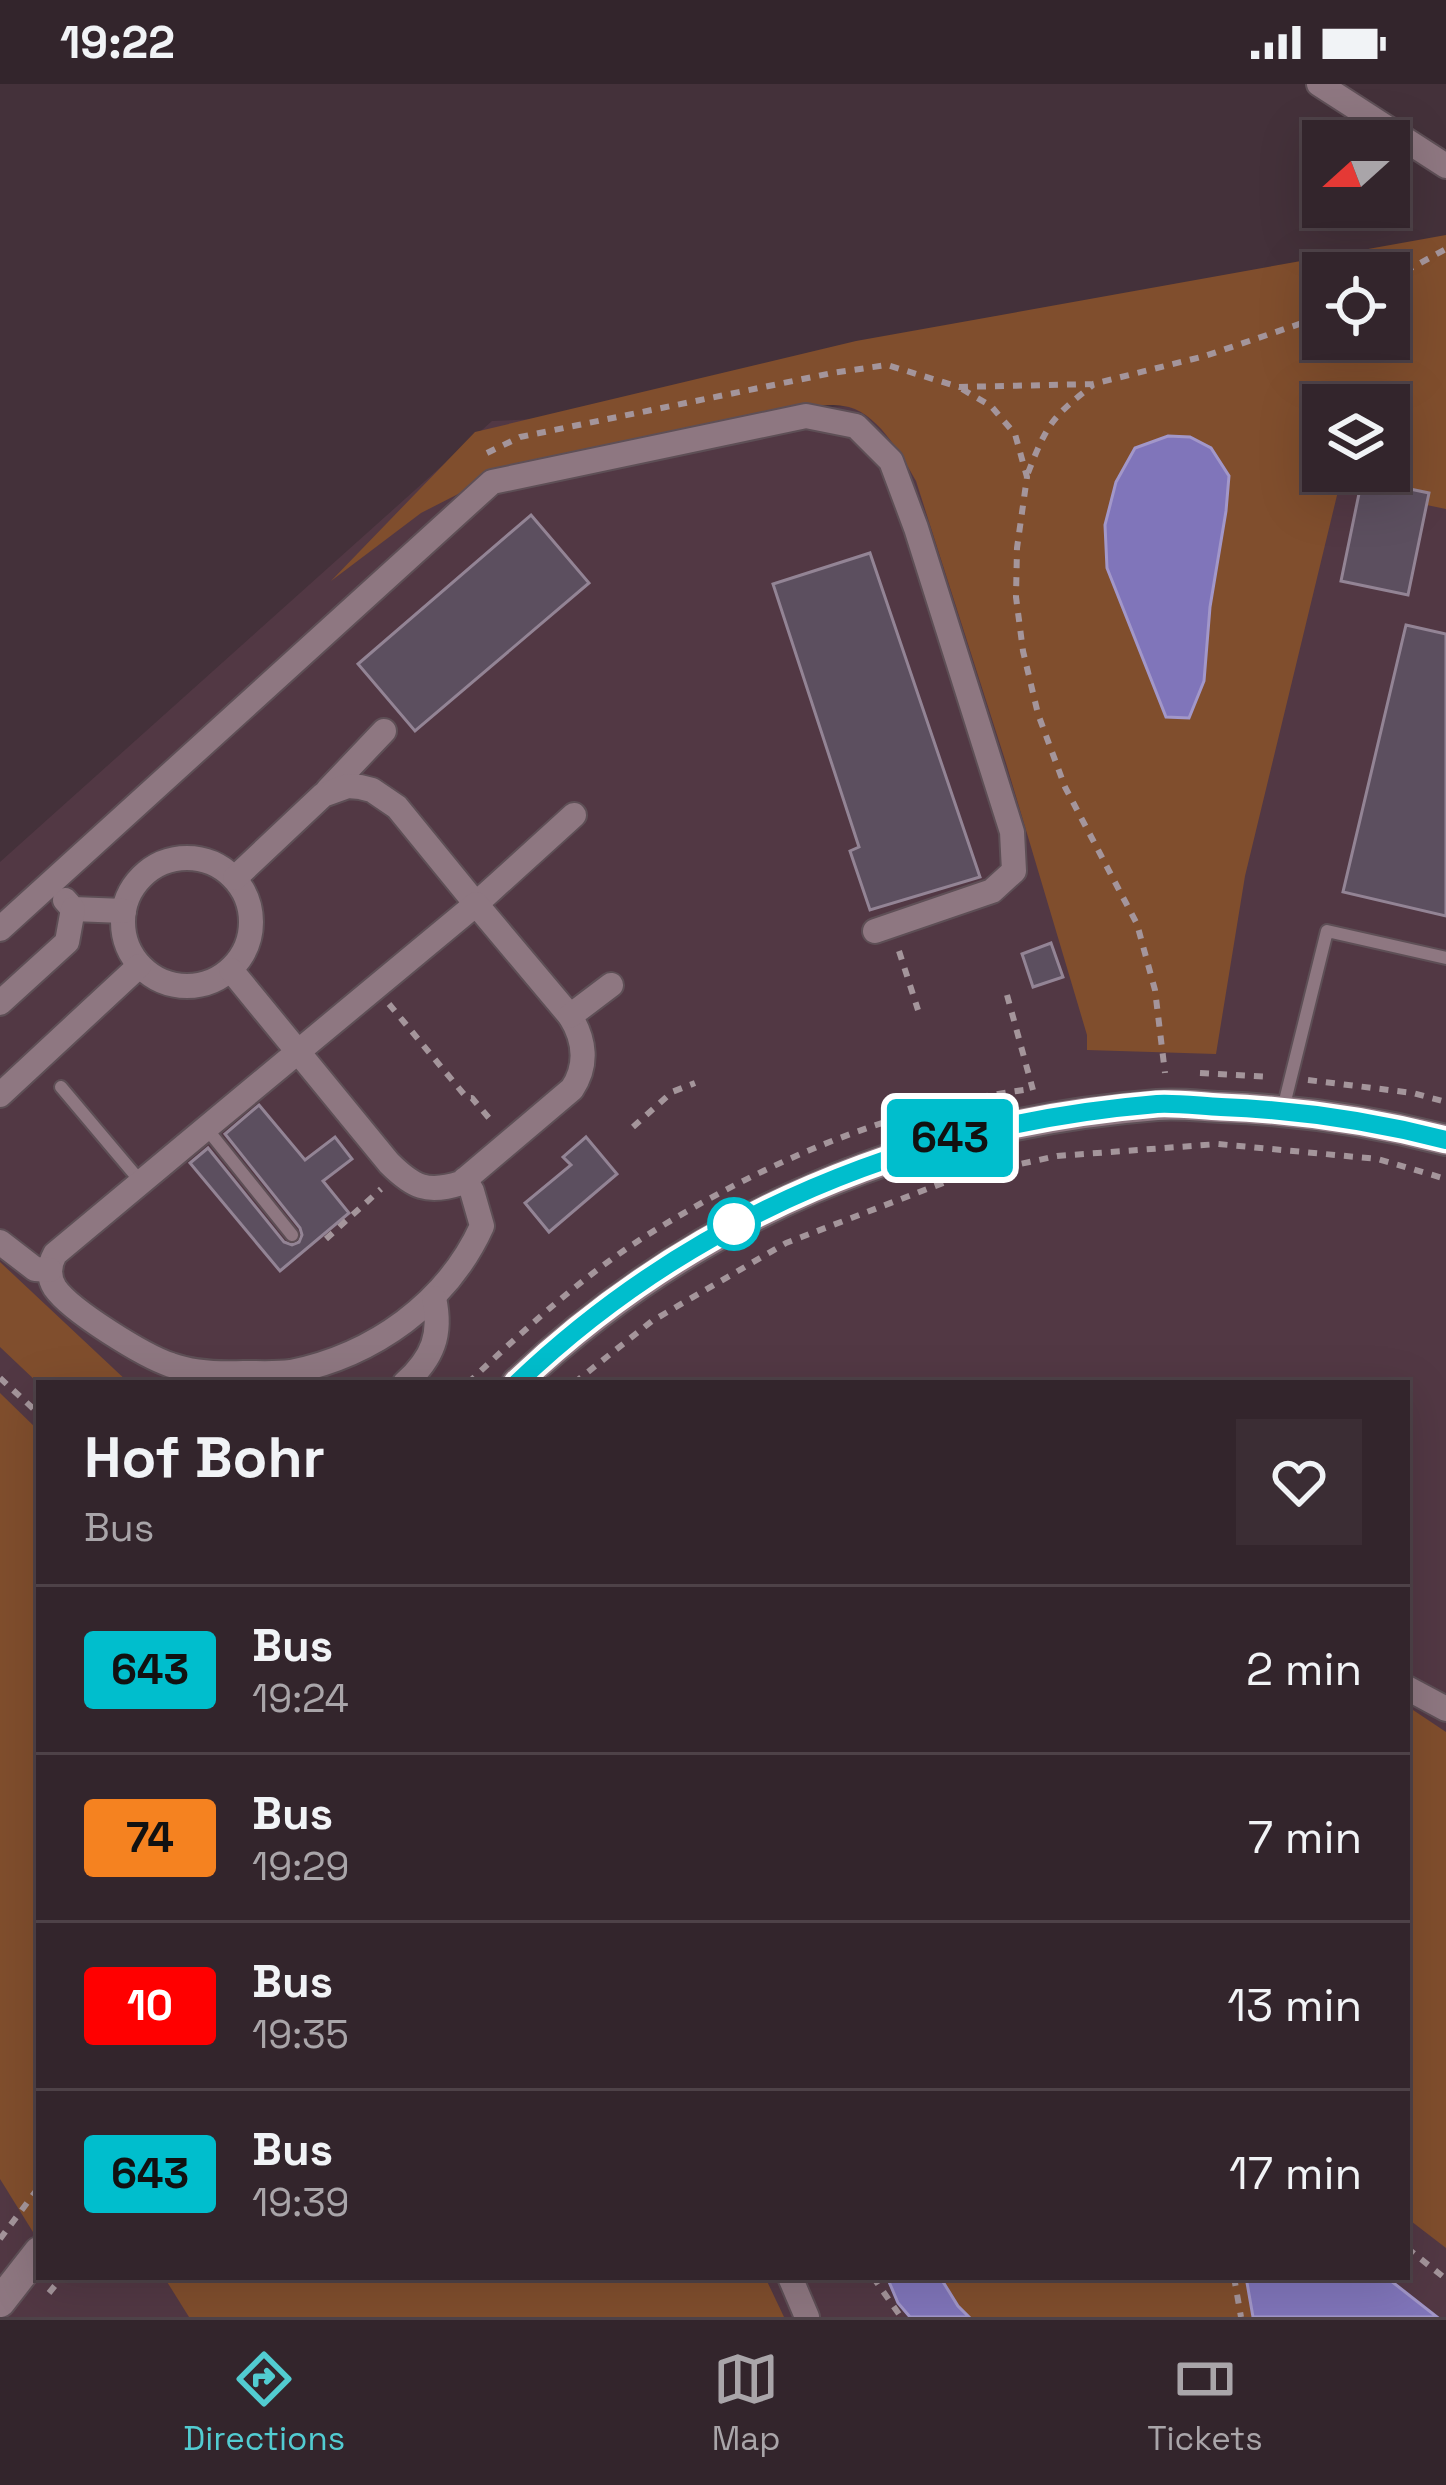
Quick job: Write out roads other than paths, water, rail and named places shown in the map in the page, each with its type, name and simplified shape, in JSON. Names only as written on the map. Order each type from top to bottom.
[{"type":"street","points":[[1319,84],[1446,166]]},
{"type":"street","points":[[0,929],[336,629],[491,482],[806,416],[856,426],[891,461],[1012,832],[1014,871],[992,892],[875,931]]},
{"type":"street","points":[[235,878],[384,731]]},
{"type":"street","points":[[361,754],[362,774],[372,790]]},
{"type":"street","points":[[231,970],[399,1173],[424,1188],[442,1189],[465,1179],[579,1078],[584,1050],[570,1016],[398,807],[372,790],[348,786],[323,795]]},
{"type":"street","points":[[465,1179],[482,1226],[449,1282],[419,1313],[371,1342],[326,1362],[287,1372],[225,1374],[171,1365],[102,1328],[55,1288],[50,1270],[55,1254],[476,904],[574,815]]},
{"type":"street","points":[[190,857],[215,863],[235,878],[248,900],[252,925],[246,950],[231,970],[210,983],[184,987],[160,981],[140,966],[126,944],[122,919],[128,895],[143,874],[165,861],[190,857]]},
{"type":"street","points":[[50,884],[74,909],[124,911]]},
{"type":"street","points":[[0,1003],[67,942],[74,909]]},
{"type":"street","points":[[0,1095],[140,966]]},
{"type":"street","points":[[570,1016],[611,985]]},
{"type":"street","points":[[520,1380],[620,1299],[734,1224],[861,1168],[936,1142],[1038,1120],[1161,1104],[1283,1109],[1446,1140]]},
{"type":"street","points":[[0,1242],[35,1269],[50,1270]]},
{"type":"street","points":[[408,1380],[430,1355],[437,1336],[434,1298]]},
{"type":"street","points":[[1410,1690],[1446,1709]]},
{"type":"street","points":[[0,2302],[36,2256]]},
{"type":"street","points":[[791,2280],[807,2317]]},
{"type":"lane","points":[[1283,1109],[1327,932],[1446,958]]},
{"type":"lane","points":[[61,1087],[141,1182]]},
{"type":"lane","points":[[206,1128],[292,1234]]}]
